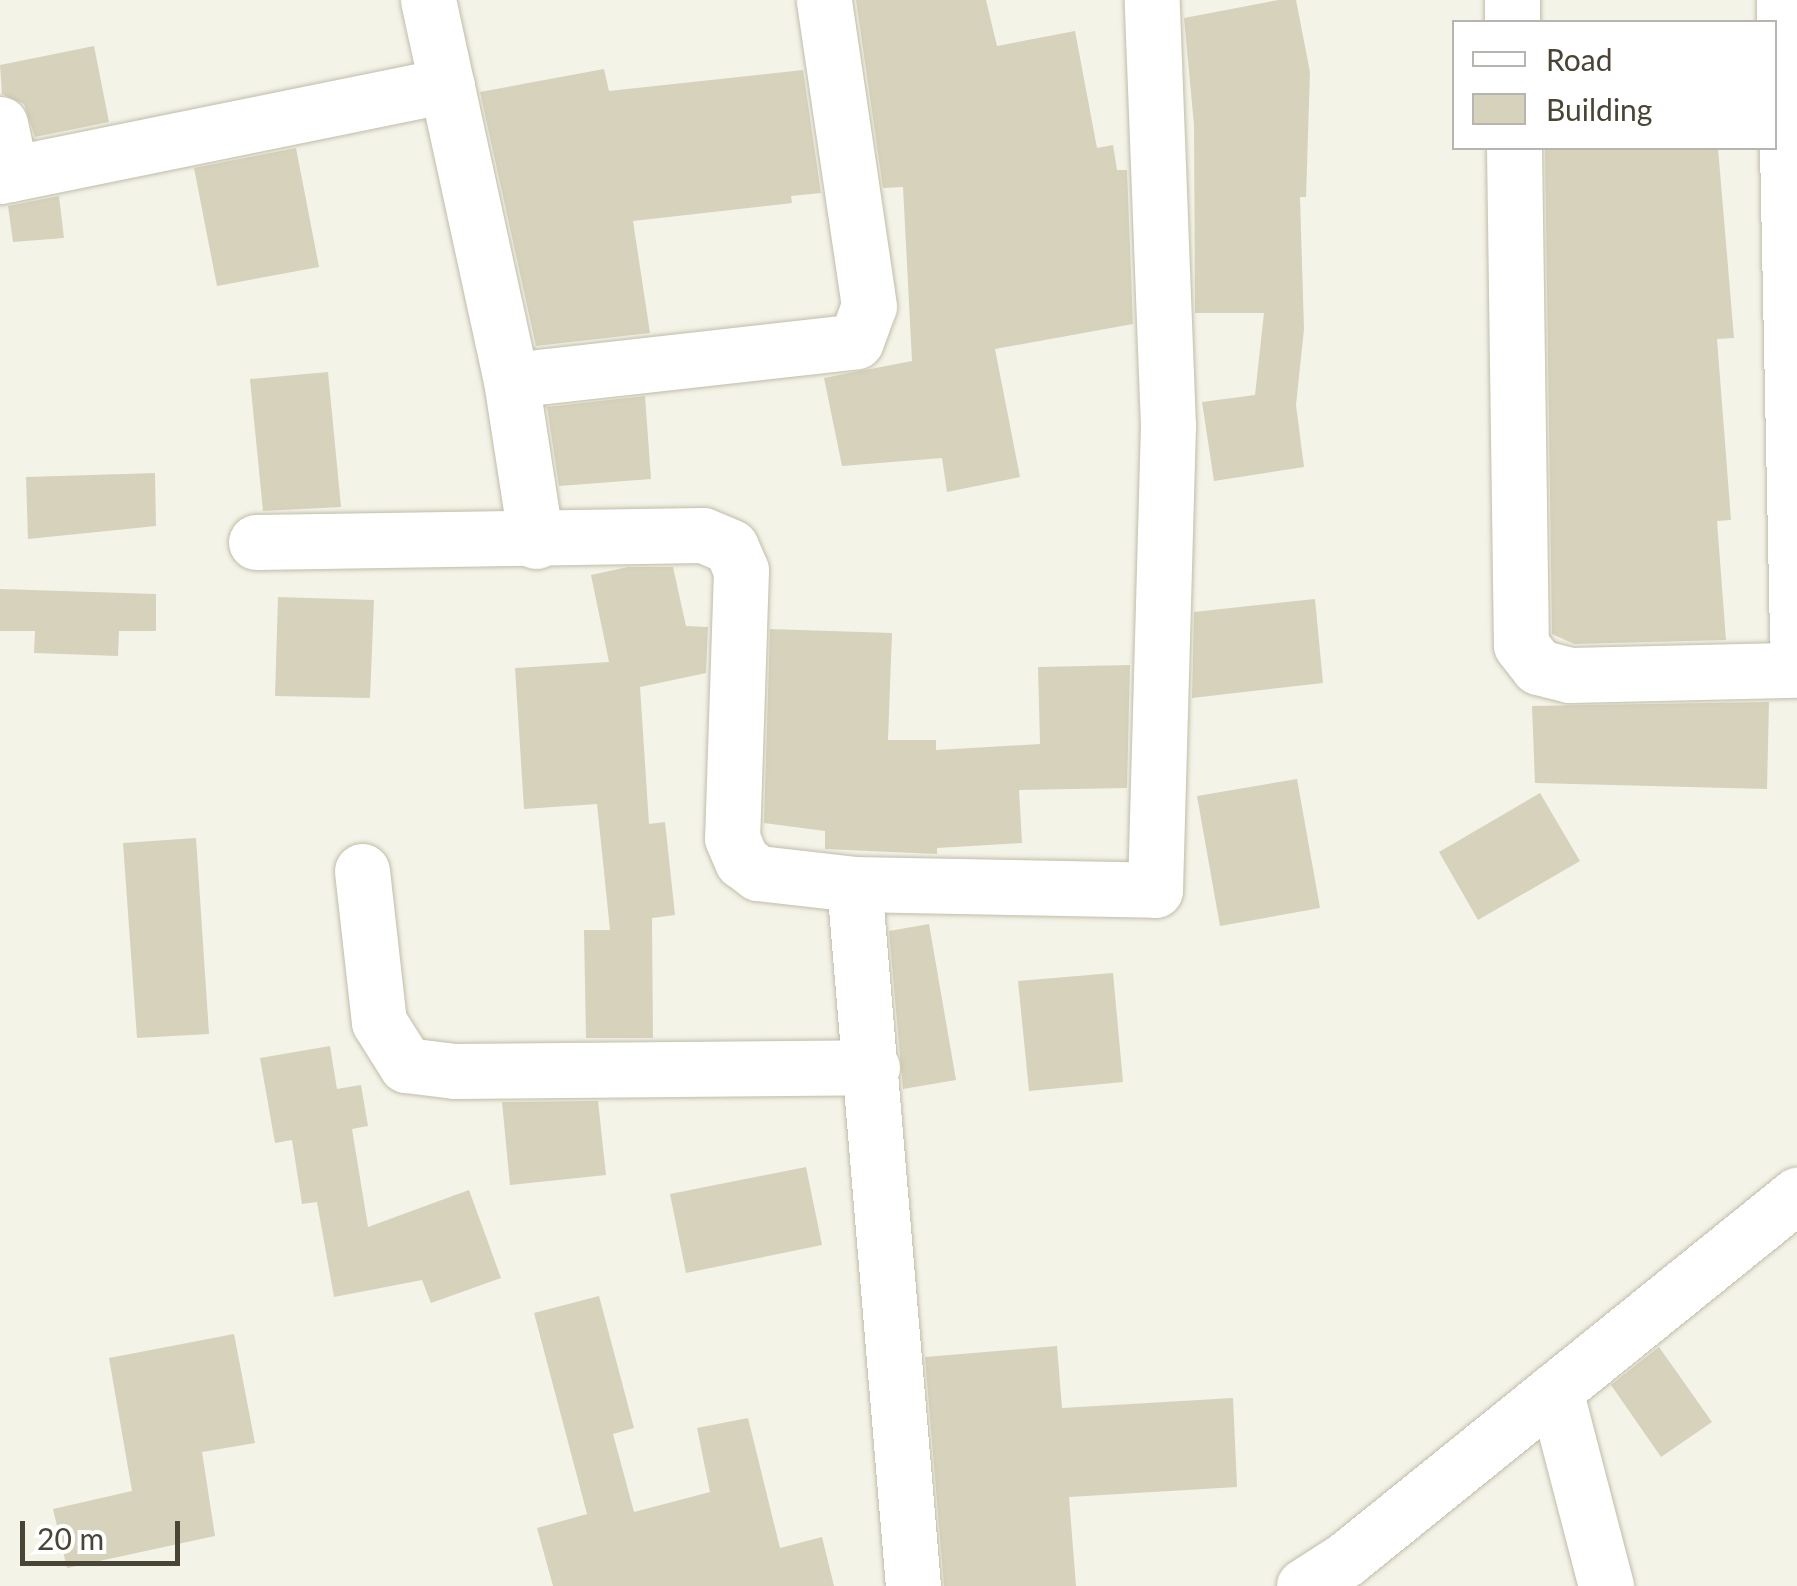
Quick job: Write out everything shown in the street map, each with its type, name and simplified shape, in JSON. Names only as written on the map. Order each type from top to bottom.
[{"type":"street","points":[[428,0],[511,380],[536,541]]},
{"type":"street","points":[[511,380],[856,340],[869,306],[824,0]]},
{"type":"street","points":[[256,542],[536,541],[703,535],[730,548],[741,570],[732,838],[742,861],[758,873],[854,884],[1155,890],[1168,426],[1152,0]]},
{"type":"street","points":[[1788,5],[1797,639]]},
{"type":"street","points":[[4,158],[446,85]]},
{"type":"street","points":[[1514,150],[1521,645],[1538,666],[1570,675],[1797,670]]},
{"type":"street","points":[[362,871],[379,1022],[406,1064],[455,1071],[872,1066]]},
{"type":"street","points":[[854,884],[914,1586]]},
{"type":"street","points":[[1304,1586],[1797,1195]]},
{"type":"street","points":[[1555,1390],[1606,1586]]},
{"type":"building","points":[[856,0],[986,0],[997,46],[1075,31],[1097,148],[1113,145],[1117,170],[1127,170],[1133,324],[995,349],[1020,477],[947,492],[942,458],[842,466],[824,378],[912,361],[903,187],[883,188]]},
{"type":"building","points":[[1296,0],[1310,72],[1306,197],[1300,197],[1304,329],[1296,405],[1304,467],[1214,481],[1202,402],[1255,395],[1264,313],[1195,313],[1194,125],[1184,18]]},
{"type":"building","points":[[94,46],[109,122],[35,137],[24,104],[2,94],[0,65]]},
{"type":"building","points":[[604,69],[609,91],[803,70],[821,193],[791,196],[792,203],[633,221],[650,333],[536,346],[480,92]]},
{"type":"building","points":[[296,148],[319,267],[217,286],[194,168]]},
{"type":"building","points":[[1545,150],[1718,150],[1734,338],[1717,339],[1731,520],[1717,521],[1726,640],[1574,644],[1552,634]]},
{"type":"building","points":[[59,196],[64,238],[13,242],[8,206]]},
{"type":"building","points":[[328,372],[341,507],[263,511],[250,379]]},
{"type":"building","points":[[645,396],[651,479],[559,486],[547,407]]},
{"type":"building","points":[[155,473],[156,526],[28,539],[26,477]]},
{"type":"building","points":[[628,567],[673,567],[686,626],[708,627],[706,673],[640,687],[649,824],[665,822],[675,915],[652,918],[653,1038],[586,1038],[584,930],[610,930],[597,804],[524,809],[515,668],[609,662],[591,575]]},
{"type":"building","points":[[0,589],[156,594],[156,631],[119,631],[118,656],[34,653],[35,631],[0,631]]},
{"type":"building","points":[[278,597],[374,600],[370,698],[275,696]]},
{"type":"building","points":[[1315,599],[1323,683],[1192,698],[1194,612]]},
{"type":"building","points":[[770,629],[892,633],[888,740],[936,740],[936,750],[1040,744],[1038,667],[1130,665],[1127,788],[1019,790],[1022,843],[937,848],[937,854],[825,849],[825,831],[764,823]]},
{"type":"building","points":[[1769,702],[1767,789],[1535,783],[1532,706]]},
{"type":"building","points":[[1297,779],[1320,908],[1220,926],[1197,796]]},
{"type":"building","points":[[1540,793],[1580,861],[1478,920],[1439,852]]},
{"type":"building","points":[[196,838],[209,1034],[137,1038],[123,843]]},
{"type":"building","points":[[929,924],[956,1080],[903,1089],[889,931]]},
{"type":"building","points":[[1113,973],[1123,1082],[1029,1091],[1018,981]]},
{"type":"building","points":[[330,1046],[337,1089],[361,1085],[368,1126],[352,1129],[368,1227],[469,1190],[501,1278],[431,1303],[422,1280],[334,1297],[317,1202],[302,1204],[292,1140],[275,1143],[260,1058]]},
{"type":"building","points":[[598,1101],[606,1175],[510,1185],[502,1102]]},
{"type":"building","points":[[806,1167],[822,1245],[686,1273],[670,1194]]},
{"type":"building","points":[[599,1296],[634,1428],[613,1434],[634,1512],[710,1492],[697,1428],[748,1418],[780,1548],[822,1537],[834,1586],[553,1586],[537,1528],[587,1514],[534,1313]]},
{"type":"building","points":[[234,1334],[255,1443],[202,1452],[215,1536],[67,1568],[53,1509],[132,1491],[109,1358]]},
{"type":"building","points":[[1057,1346],[1062,1408],[1233,1398],[1237,1487],[1069,1497],[1076,1586],[944,1586],[925,1357]]},
{"type":"building","points":[[1659,1347],[1712,1422],[1661,1457],[1611,1385]]}]
